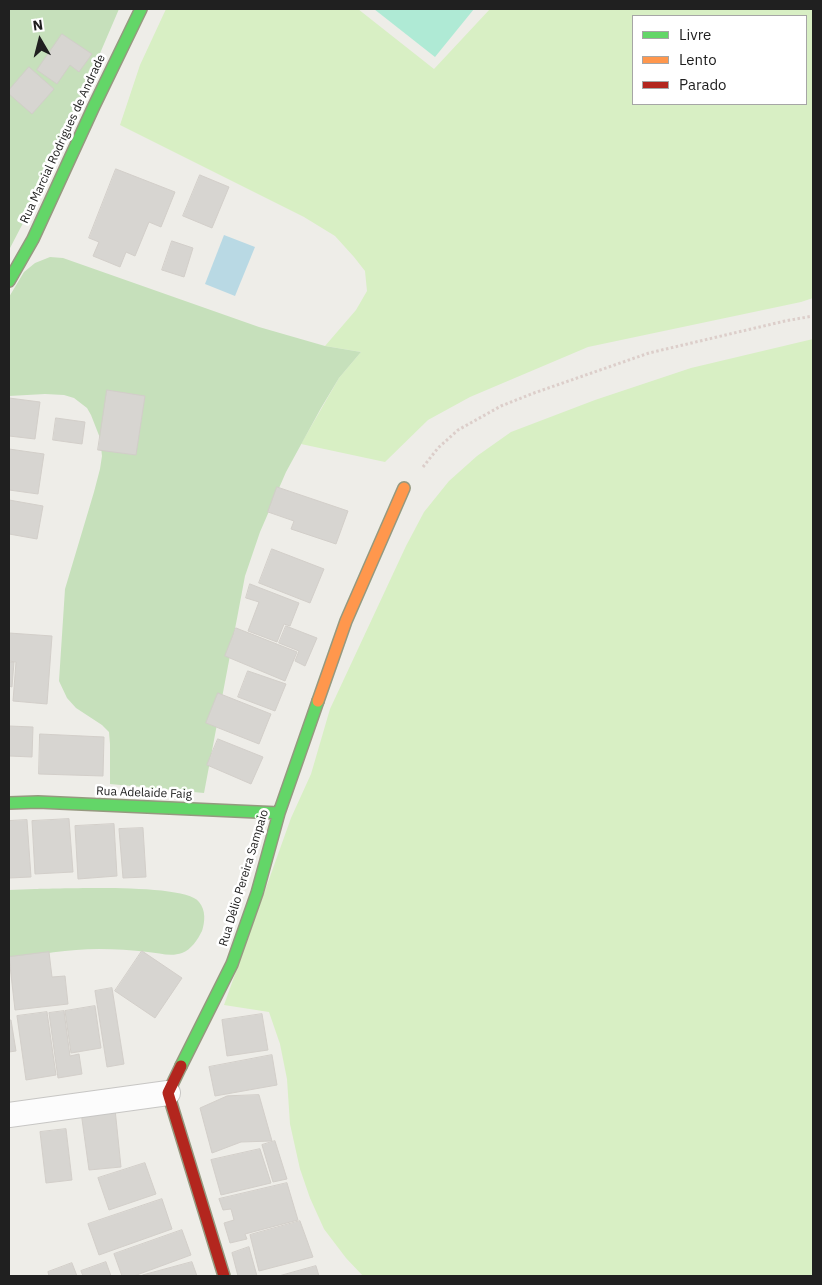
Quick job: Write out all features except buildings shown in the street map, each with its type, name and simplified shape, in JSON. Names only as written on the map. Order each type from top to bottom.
[{"type":"street","name":"Rua Marcial Rodrigues de Andrade","points":[[9,281],[18,268],[41,223],[113,63],[141,9]]},
{"type":"street","name":"Rua Délio Pereira Sampaio","points":[[168,1093],[232,964],[256,892],[279,813],[346,621],[404,488]]},
{"type":"street","name":"Rua Adelaide Faig","points":[[9,802],[279,813]]},
{"type":"street","points":[[9,1115],[168,1093],[224,1276]]},
{"type":"path","points":[[404,488],[438,448],[458,430],[501,406],[649,353],[813,316]]},
{"type":"green space","points":[[9,9],[119,9],[47,177],[9,250]]},
{"type":"green space","points":[[166,9],[358,9],[434,69],[490,9],[813,9],[813,298],[588,347],[470,397],[428,420],[385,462],[301,444],[339,378],[361,352],[325,346],[356,310],[367,291],[365,271],[335,236],[304,217],[120,125],[140,65]]},
{"type":"green space","points":[[374,9],[474,9],[435,57]]},
{"type":"green space","points":[[50,257],[63,258],[259,327],[325,346],[361,352],[339,378],[321,408],[286,472],[260,532],[245,576],[204,793],[110,784],[109,732],[102,725],[76,708],[67,698],[59,681],[65,589],[94,492],[102,456],[100,438],[91,415],[87,408],[74,398],[64,395],[45,394],[9,396],[9,297],[24,272],[35,263]]},
{"type":"green space","points":[[813,339],[813,1276],[363,1276],[346,1258],[324,1229],[310,1198],[300,1169],[290,1124],[287,1079],[280,1044],[269,1012],[224,1005],[291,818],[311,774],[330,709],[406,546],[424,512],[449,481],[477,456],[511,432],[595,400],[691,368]]},
{"type":"green space","points":[[122,888],[171,892],[189,896],[199,902],[203,909],[203,927],[191,947],[185,952],[174,955],[142,951],[87,949],[54,952],[9,960],[9,890]]},
{"type":"water","points":[[224,235],[255,247],[235,296],[205,284]]},
{"type":"traffic: fast","points":[[9,281],[33,239],[141,9]]},
{"type":"traffic: fast","points":[[181,1066],[232,964],[257,893],[279,813],[318,701]]},
{"type":"traffic: fast","points":[[9,803],[38,802],[279,813]]},
{"type":"traffic: slow","points":[[318,701],[346,621],[404,488]]},
{"type":"traffic: jam","points":[[181,1066],[168,1093],[224,1276]]}]
